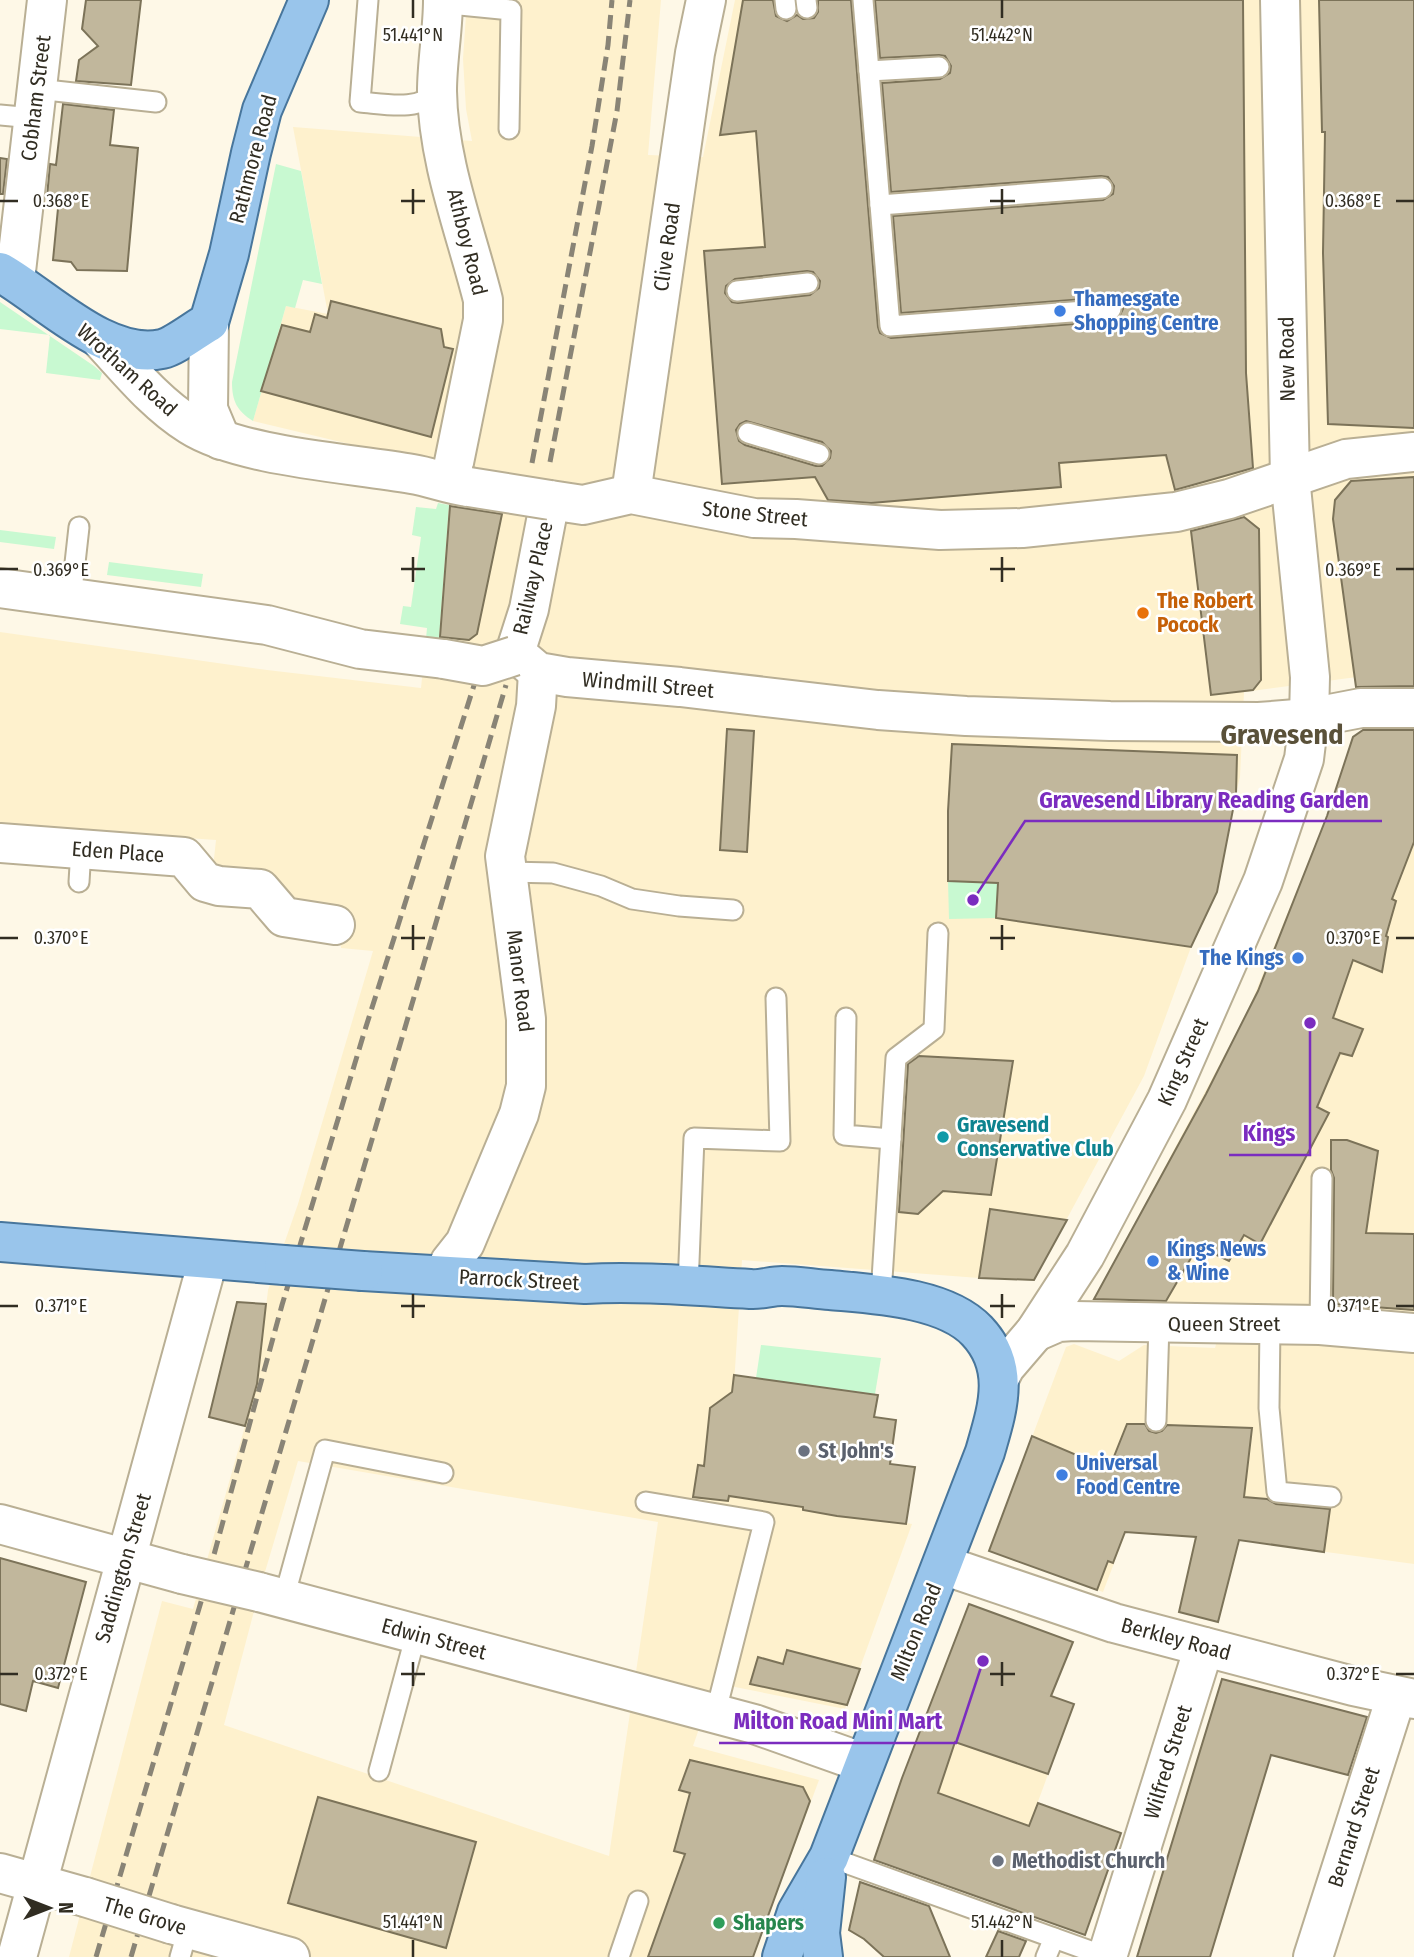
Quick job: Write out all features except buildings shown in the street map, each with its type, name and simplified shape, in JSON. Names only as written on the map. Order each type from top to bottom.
[{"type":"main road","name":"Rathmore Road","points":[[209,322],[229,254],[262,110],[309,0]]},
{"type":"main road","name":"Wrotham Road","points":[[7,276],[101,341]]},
{"type":"main road","points":[[101,341],[134,350],[163,349],[209,322]]},
{"type":"main road","name":"Parrock Street","points":[[0,1242],[208,1260],[575,1284],[615,1282],[756,1289],[787,1286],[881,1295],[934,1307],[972,1326],[986,1344],[999,1379]]},
{"type":"main road","name":"Milton Road","points":[[782,1957],[797,1912],[829,1857],[943,1565],[994,1422],[999,1402],[999,1379]]},
{"type":"main road","points":[[823,1957],[821,1909],[829,1857]]},
{"type":"street","name":"Cobham Street","points":[[7,276],[23,107],[47,0]]},
{"type":"street","name":"Clive Road","points":[[631,494],[695,53],[706,0]]},
{"type":"street","name":"New Road","points":[[1280,0],[1290,477],[1310,677],[1309,718]]},
{"type":"street","name":"Athboy Road","points":[[443,3],[437,90],[446,162],[483,300],[483,320],[459,484]]},
{"type":"street","name":"Rathmore Road","points":[[209,322],[208,409],[221,440]]},
{"type":"street","name":"Wrotham Road","points":[[101,341],[164,407],[192,426],[221,440]]},
{"type":"street","name":"Stone Street","points":[[221,440],[278,453],[415,474],[583,505],[631,494],[754,518],[940,530],[1059,526],[1170,513],[1229,499],[1346,459],[1414,452]]},
{"type":"street","name":"Railway Place","points":[[540,668],[529,609],[551,500]]},
{"type":"street","name":"Windmill Street","points":[[0,589],[278,626],[360,649],[483,666],[540,668],[878,710],[966,716],[1259,722],[1309,718],[1361,708],[1414,708]]},
{"type":"street","name":"Manor Road","points":[[444,1275],[465,1242],[524,1098],[527,1067],[526,1019],[505,872],[506,846],[536,706],[540,668]]},
{"type":"street","name":"King Street","points":[[999,1379],[1005,1367],[1035,1332],[1085,1255],[1167,1100],[1263,881],[1304,760],[1309,718]]},
{"type":"street","name":"Eden Place","points":[[0,843],[80,866],[184,858],[205,883],[260,890],[284,917],[335,925]]},
{"type":"street","name":"Saddington Street","points":[[18,1957],[208,1260]]},
{"type":"street","name":"Queen Street","points":[[1035,1332],[1051,1325],[1074,1321],[1321,1325],[1414,1334]]},
{"type":"street","name":"Edwin Street","points":[[0,1524],[126,1560],[271,1595],[776,1731],[864,1763]]},
{"type":"street","name":"Berkley Road","points":[[943,1565],[1114,1623],[1405,1698]]},
{"type":"street","name":"Wilfred Street","points":[[1107,1957],[1204,1647]]},
{"type":"street","name":"Bernard Street","points":[[1313,1957],[1405,1698]]},
{"type":"street","name":"The Grove","points":[[0,1873],[85,1897],[180,1937],[290,1957]]},
{"type":"lane","points":[[368,0],[360,102],[423,103],[437,90]]},
{"type":"lane","points":[[863,0],[890,327],[1111,309]]},
{"type":"lane","points":[[443,3],[511,10],[509,129]]},
{"type":"lane","points":[[869,71],[939,66]]},
{"type":"lane","points":[[23,107],[156,102]]},
{"type":"lane","points":[[880,205],[1102,188]]},
{"type":"lane","points":[[737,291],[808,283]]},
{"type":"lane","points":[[748,433],[819,454]]},
{"type":"lane","points":[[71,598],[79,527]]},
{"type":"lane","points":[[505,872],[553,873],[601,886],[632,899],[733,910]]},
{"type":"lane","points":[[881,1295],[896,1058],[934,1029],[937,933]]},
{"type":"lane","points":[[688,1286],[694,1138],[780,1141],[776,998]]},
{"type":"lane","points":[[846,1018],[844,1135],[891,1139]]},
{"type":"lane","points":[[1321,1325],[1322,1178]]},
{"type":"lane","points":[[1156,1422],[1159,1324]]},
{"type":"lane","points":[[1270,1324],[1269,1408],[1277,1492],[1331,1497]]},
{"type":"lane","points":[[271,1595],[325,1450],[443,1473]]},
{"type":"lane","points":[[646,1502],[764,1522],[715,1715]]},
{"type":"lane","points":[[379,1771],[416,1634]]},
{"type":"lane","points":[[829,1857],[1107,1957]]},
{"type":"lane","points":[[619,1957],[638,1901]]},
{"type":"lane","points":[[1046,1957],[1054,1938]]},
{"type":"shaded area","points":[[467,0],[661,0],[648,155],[703,157],[735,0],[1414,0],[1414,684],[1357,677],[1244,692],[1240,777],[1207,911],[1191,947],[1144,1076],[1036,1276],[1026,1280],[979,1278],[742,1260],[727,1493],[912,1524],[845,1709],[715,1683],[693,1746],[819,1780],[753,1957],[69,1957],[162,1601],[193,1609],[257,1384],[268,1290],[298,1204],[373,951],[341,948],[339,911],[294,905],[271,872],[213,868],[216,840],[0,825],[0,632],[267,670],[421,688],[426,639],[439,639],[454,469],[253,421],[286,306],[328,314],[293,127],[472,141],[466,109],[463,59]],"holes":[[[298,1461],[658,1522],[609,1856],[224,1725],[259,1592]]]},
{"type":"shaded area","points":[[1376,719],[1414,720],[1414,1564],[1239,1540],[1218,1622],[1179,1612],[1195,1537],[1126,1532],[1103,1592],[989,1551],[1066,1347],[1074,1344],[1119,1361],[1144,1345],[1215,1348],[1224,1317],[1102,1301],[1098,1292],[1247,1013],[1327,816],[1353,737]]},
{"type":"shaded area","points":[[975,1606],[1073,1642],[1051,1696],[1074,1704],[1029,1826],[901,1780],[966,1611]]},
{"type":"green space","points":[[276,164],[301,171],[322,284],[303,280],[295,308],[286,306],[253,421],[236,405],[232,382]]},
{"type":"green space","points":[[0,302],[48,335],[0,329]]},
{"type":"green space","points":[[50,336],[102,373],[100,380],[46,373]]},
{"type":"green space","points":[[438,503],[449,505],[439,639],[426,639],[427,628],[400,624],[403,606],[411,607],[421,537],[412,535],[416,507],[436,509]]},
{"type":"green space","points":[[0,530],[56,537],[54,549],[0,542]]},
{"type":"green space","points":[[109,562],[203,574],[201,587],[107,575]]},
{"type":"green space","points":[[948,881],[998,883],[996,918],[949,919]]},
{"type":"green space","points":[[761,1345],[881,1358],[875,1394],[756,1378]]},
{"type":"railway","points":[[532,463],[592,146],[608,45],[612,0]]},
{"type":"railway","points":[[550,462],[617,111],[630,0]]},
{"type":"railway","points":[[96,1957],[203,1595],[282,1305],[364,1033],[476,679]]},
{"type":"railway","points":[[131,1957],[506,685]]},
{"type":"place","name":"Thamesgate Shopping Centre","points":[[1060,311]]},
{"type":"place","name":"The Robert Pocock","points":[[1143,613]]},
{"type":"place","name":"Gravesend Library Reading Garden","points":[[973,900]]},
{"type":"place","name":"The Kings","points":[[1298,958]]},
{"type":"place","name":"Kings","points":[[1310,1023]]},
{"type":"place","name":"Gravesend Conservative Club","points":[[943,1137]]},
{"type":"place","name":"Kings News & Wine","points":[[1153,1261]]},
{"type":"place","name":"St John's","points":[[804,1451]]},
{"type":"place","name":"Universal Food Centre","points":[[1062,1475]]},
{"type":"place","name":"Milton Road Mini Mart","points":[[983,1661]]},
{"type":"place","name":"Methodist Church","points":[[998,1861]]},
{"type":"place","name":"Shapers","points":[[719,1923]]},
{"type":"district","name":"Gravesend","points":[[1282,734]]}]
